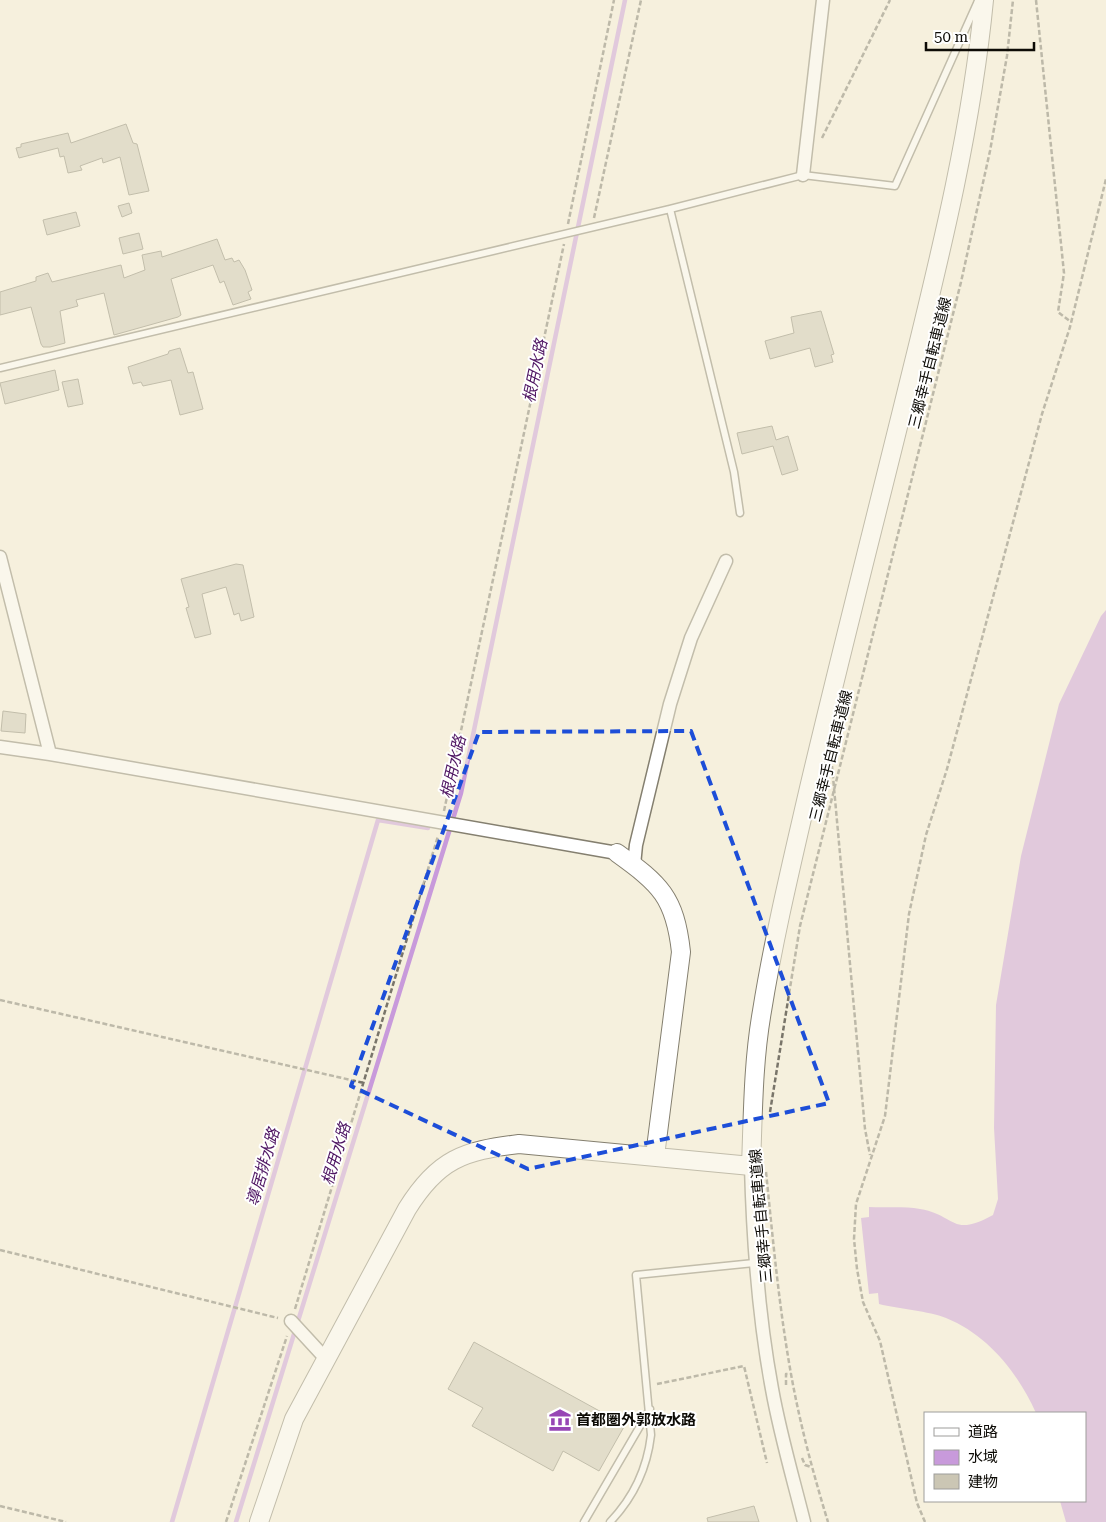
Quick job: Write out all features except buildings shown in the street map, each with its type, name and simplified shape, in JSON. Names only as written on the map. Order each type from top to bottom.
[{"type":"street","points":[[803,175],[823,0]]},
{"type":"street","points":[[804,1522],[775,1405],[754,1263],[758,1168],[753,1088],[761,1012],[787,886],[829,702],[935,274],[958,172],[977,63],[984,0]]},
{"type":"street","points":[[0,557],[50,754]]},
{"type":"street","points":[[634,866],[636,845],[670,704],[691,638],[726,561]]},
{"type":"street","points":[[0,747],[50,754],[617,853],[647,874],[665,896],[678,922],[681,952],[655,1156]]},
{"type":"street","points":[[259,1522],[294,1419],[407,1209],[422,1185],[438,1170],[462,1156],[490,1147],[519,1144],[655,1156],[758,1168]]},
{"type":"street","points":[[291,1321],[326,1359]]},
{"type":"lane","points":[[0,368],[566,232],[670,209],[803,175],[894,186],[978,0]]},
{"type":"lane","points":[[670,209],[734,472],[740,513]]},
{"type":"lane","points":[[610,1522],[636,1489],[649,1454],[651,1435],[648,1386],[636,1275],[754,1263]]},
{"type":"lane","points":[[584,1522],[650,1409]]},
{"type":"path","points":[[226,1522],[365,1083],[442,822],[614,0]]},
{"type":"path","points":[[592,227],[641,0]]},
{"type":"path","points":[[821,140],[890,0]]},
{"type":"path","name":"三郷幸手自転車道線","points":[[770,1114],[800,926],[962,282],[990,151],[1007,56],[1013,0]]},
{"type":"path","points":[[1036,0],[1064,273],[1058,312],[1071,322]]},
{"type":"path","points":[[925,1522],[917,1503],[880,1341],[864,1302],[857,1269],[854,1239],[856,1204],[884,1116],[909,914],[926,835],[947,768],[1042,414],[1071,322],[1106,179]]},
{"type":"path","points":[[831,762],[835,785],[864,1129],[871,1157]]},
{"type":"path","points":[[0,1000],[365,1083]]},
{"type":"path","name":"三郷幸手自転車道線","points":[[758,1168],[791,1374],[811,1467],[828,1522]]},
{"type":"path","points":[[0,1250],[291,1321]]},
{"type":"path","points":[[648,1386],[744,1366],[767,1463]]},
{"type":"path","points":[[0,1506],[66,1522]]},
{"type":"highlighted area","points":[[691,731],[829,1103],[528,1169],[351,1086],[479,732]]},
{"type":"water","points":[[1106,610],[1106,1522],[1066,1522],[1060,1502],[1086,1502],[1086,1412],[1036,1412],[1011,1370],[975,1334],[946,1318],[879,1304],[878,1293],[869,1294],[861,1218],[869,1217],[869,1207],[920,1209],[932,1212],[961,1225],[979,1222],[993,1215],[998,1199],[994,1128],[996,1005],[1021,856],[1059,704],[1101,616]]},
{"type":"waterway","name":"根用水路","points":[[236,1522],[461,793],[625,0]]},
{"type":"waterway","name":"導居排水路","points":[[172,1522],[378,820],[428,828]]},
{"type":"place","name":"首都圏外郭放水路","points":[[560,1420]]}]
